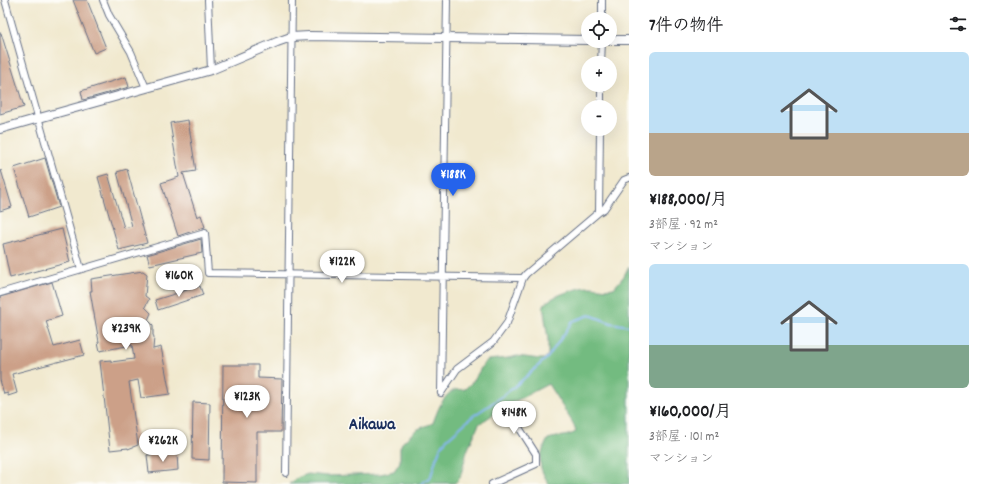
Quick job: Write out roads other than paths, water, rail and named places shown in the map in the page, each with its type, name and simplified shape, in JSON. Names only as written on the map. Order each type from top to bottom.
[{"type":"street","points":[[5,0],[81,269]]},
{"type":"street","points":[[103,0],[108,15],[131,52],[146,88]]},
{"type":"street","points":[[208,0],[211,70]]},
{"type":"street","points":[[286,473],[292,0]]},
{"type":"street","points":[[448,0],[441,393],[457,369],[493,342],[503,329],[507,323],[523,278],[526,274],[604,209],[624,180],[629,178]]},
{"type":"street","points":[[602,0],[602,12]]},
{"type":"street","points":[[0,129],[211,70],[291,37],[581,40]]},
{"type":"street","points":[[617,40],[629,40]]},
{"type":"street","points":[[599,212],[600,136]]},
{"type":"street","points":[[0,292],[205,233],[208,273],[523,278]]},
{"type":"street","points":[[492,484],[536,464],[536,454],[520,429],[512,407]]},
{"type":"waterway","points":[[421,484],[431,476],[441,447],[447,439],[473,416],[500,398],[520,382],[548,357],[573,321],[590,315],[611,323],[629,326]]},
{"type":"district","name":"Aikawa","points":[[372,423]]}]
